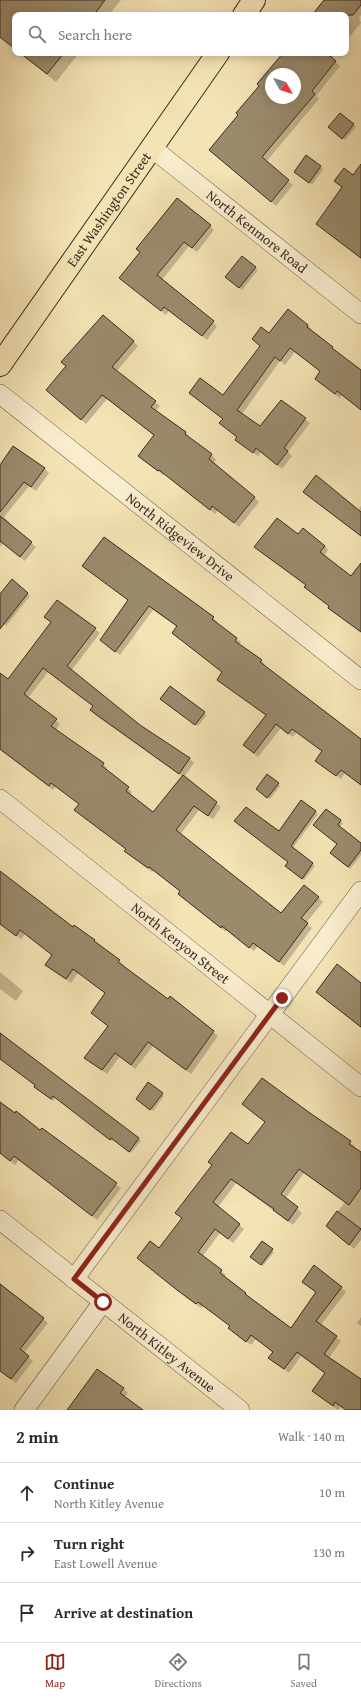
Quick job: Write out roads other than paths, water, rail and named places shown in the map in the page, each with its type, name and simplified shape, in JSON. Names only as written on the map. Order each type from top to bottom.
[{"type":"main road","points":[[246,12],[254,0]]},
{"type":"main road","name":"East Washington Street","points":[[0,365],[216,56]]},
{"type":"street","name":"North Kenmore Road","points":[[152,148],[361,314]]},
{"type":"street","name":"North Ridgeview Drive","points":[[0,394],[361,680]]},
{"type":"street","name":"North Kenyon Street","points":[[0,799],[361,1087]]},
{"type":"street","points":[[74,1279],[361,891]]},
{"type":"street","name":"North Kitley Avenue","points":[[0,1220],[240,1410]]},
{"type":"street","points":[[24,1410],[103,1302]]}]
